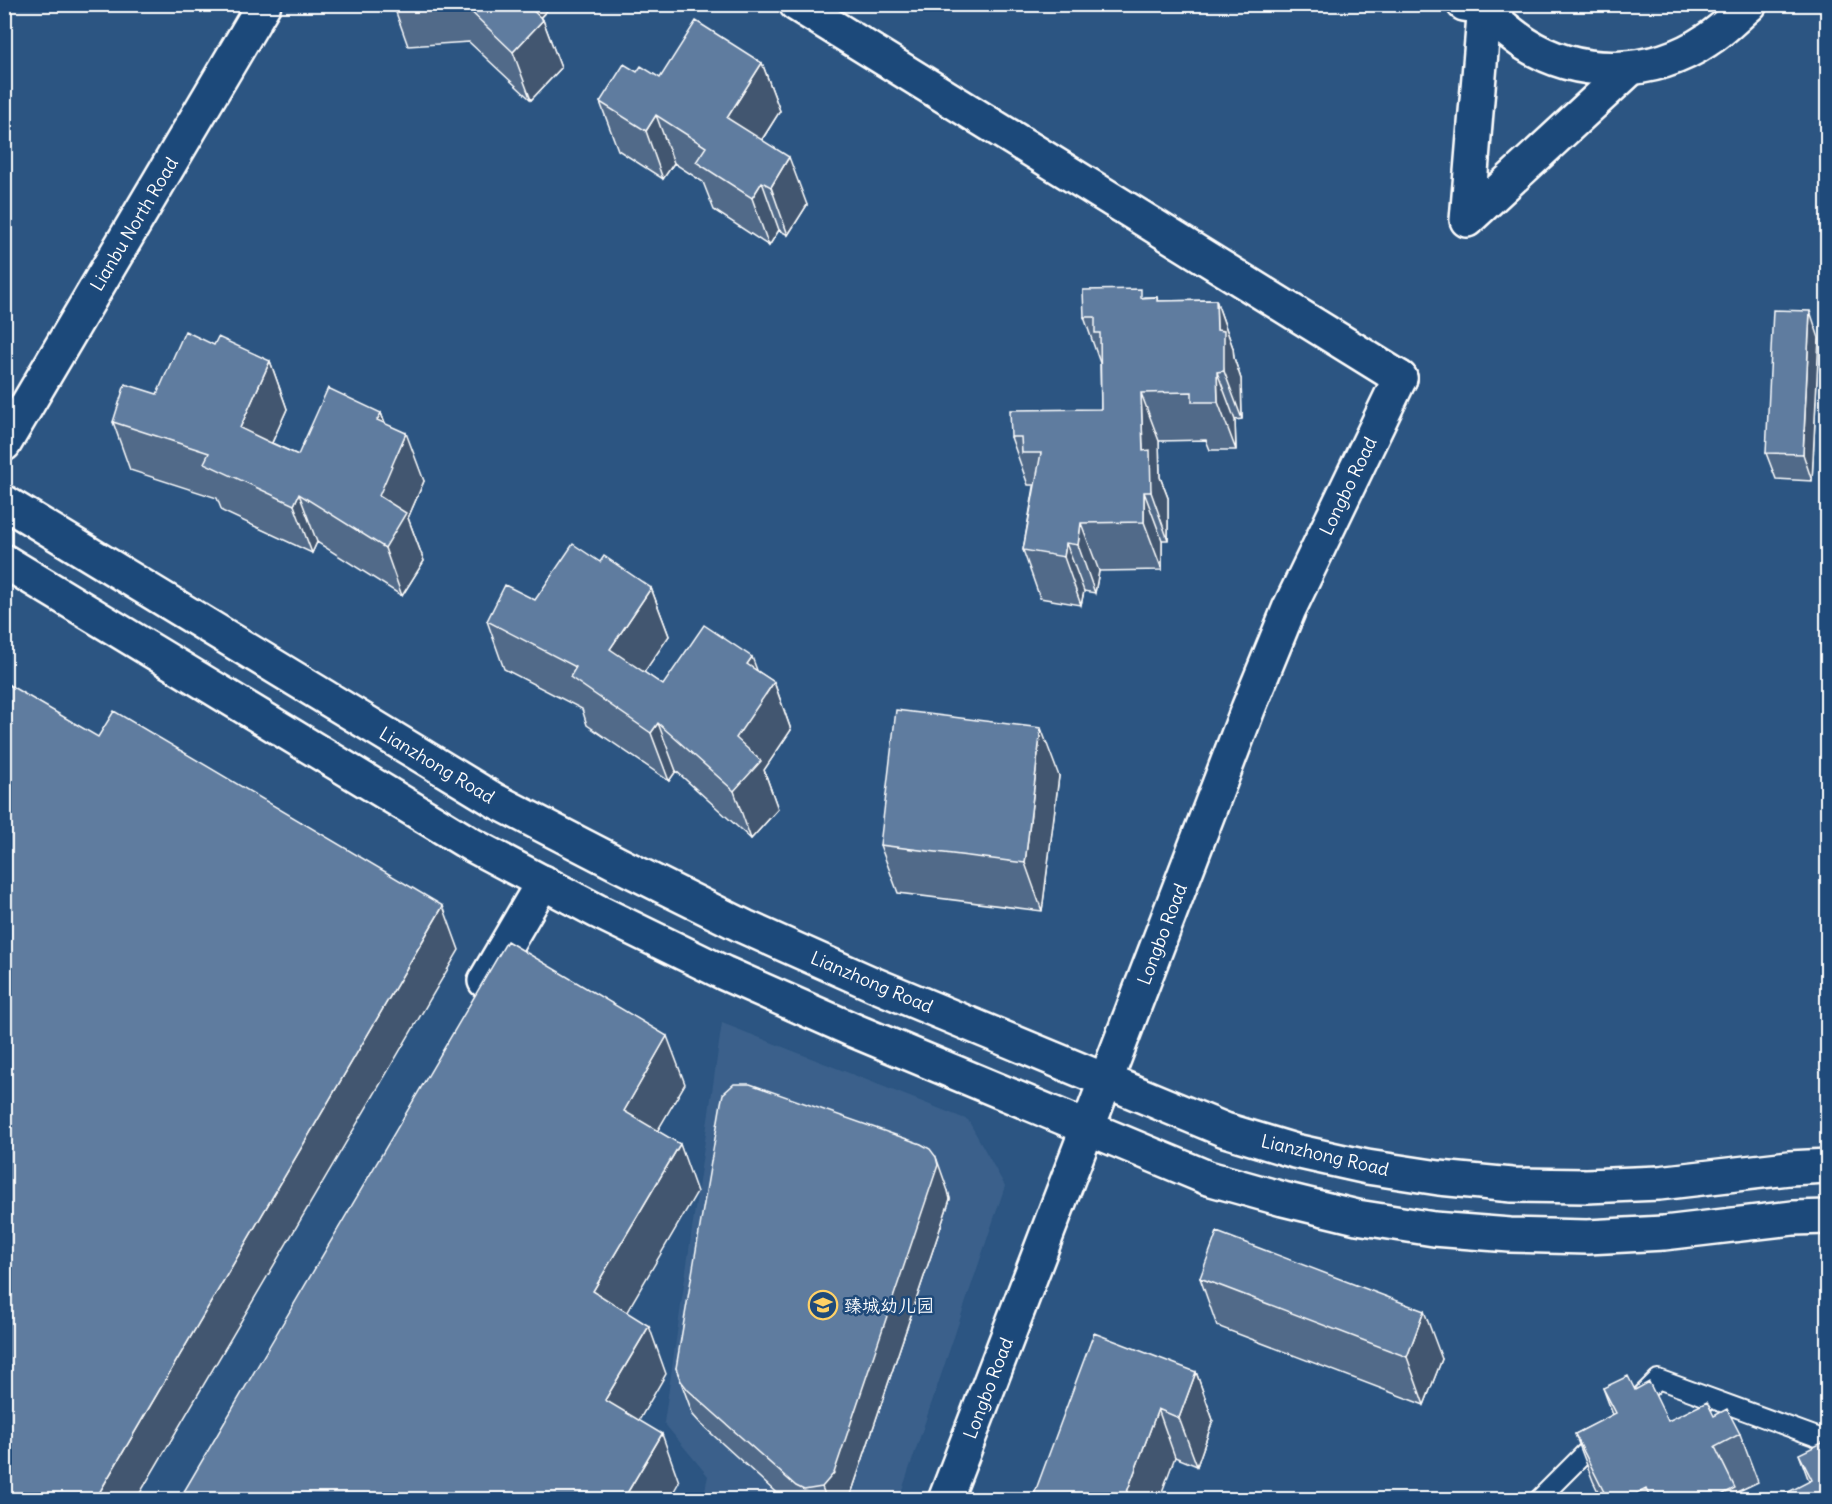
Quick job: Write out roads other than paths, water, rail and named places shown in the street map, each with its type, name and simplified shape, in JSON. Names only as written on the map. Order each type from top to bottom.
[{"type":"street","name":"Lianbu North Road","points":[[4,444],[264,4]]},
{"type":"street","name":"Longbo Road","points":[[796,4],[1400,378],[1289,609],[1248,709],[945,1500]]},
{"type":"street","points":[[1478,5],[1526,44],[1576,65],[1604,69],[1632,68],[1658,63],[1684,53],[1708,39],[1750,4]]},
{"type":"street","points":[[1478,5],[1467,220],[1632,68]]},
{"type":"street","name":"Lianzhong Road","points":[[4,502],[496,801],[620,865],[745,927],[873,984],[1225,1130],[1295,1151],[1367,1167],[1439,1178],[1512,1185],[1586,1186],[1659,1183],[1789,1167],[1827,1166]]},
{"type":"street","points":[[4,561],[472,845],[543,882],[735,977],[853,1030],[1208,1178],[1283,1200],[1357,1217],[1434,1228],[1510,1235],[1587,1237],[1664,1233],[1793,1218],[1827,1217]]},
{"type":"street","points":[[471,1006],[543,882]]},
{"type":"lane","points":[[1538,1500],[1658,1379],[1827,1441]]},
{"type":"place","name":"臻城幼儿园","points":[[823,1305]]}]
